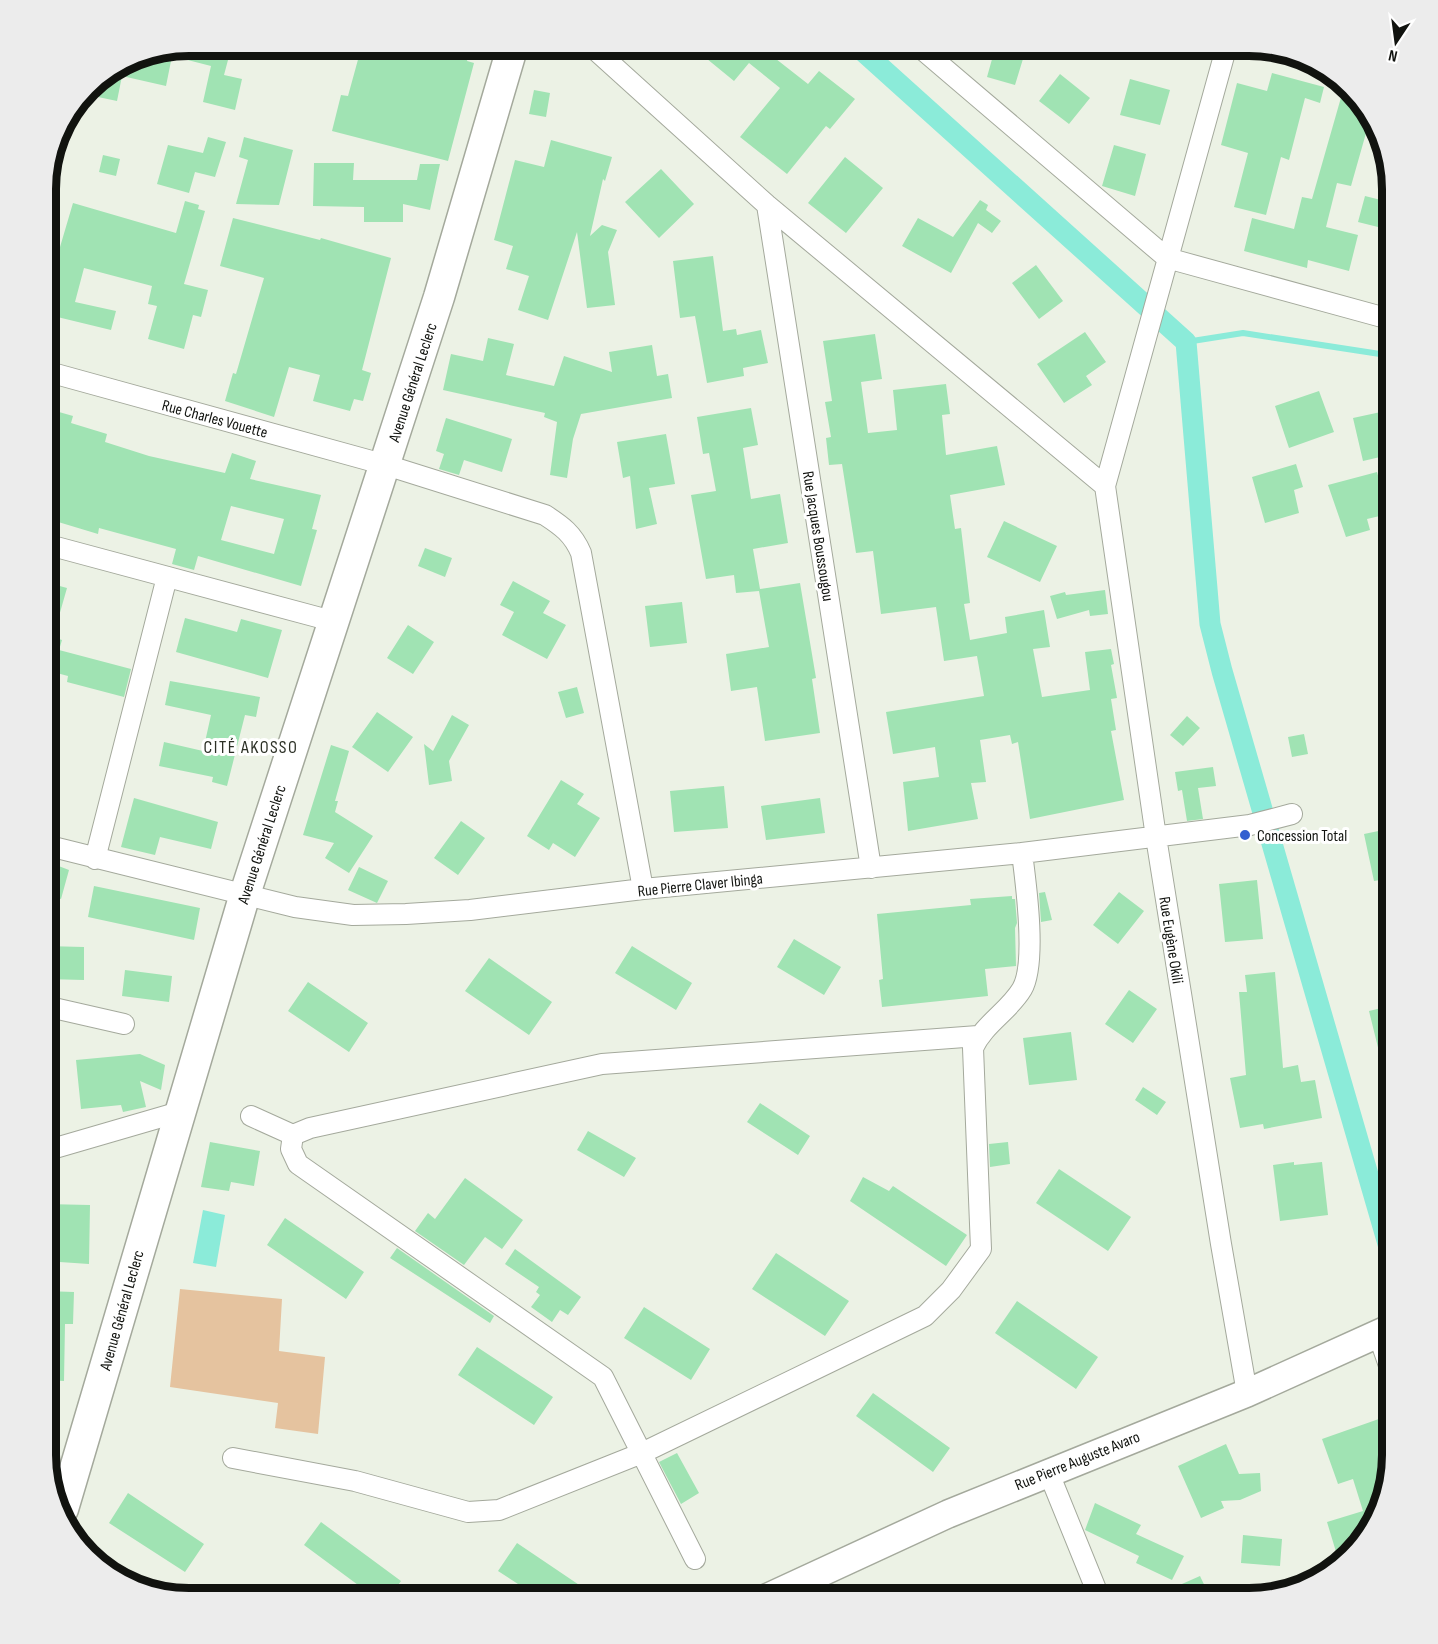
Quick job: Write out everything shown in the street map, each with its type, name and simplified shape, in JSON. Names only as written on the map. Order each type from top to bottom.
[{"type":"main road","name":"Avenue Général Leclerc","points":[[65,1503],[245,894],[332,621],[386,465],[473,184],[510,56]]},
{"type":"street","points":[[602,56],[767,205],[1105,486],[1146,330],[1224,56]]},
{"type":"street","points":[[931,56],[1167,258],[1382,317]]},
{"type":"street","name":"Rue Jacques Boussougou","points":[[767,205],[871,868]]},
{"type":"street","name":"Rue Charles Vouette","points":[[56,374],[386,465],[545,515],[566,528],[575,538],[581,554],[643,889]]},
{"type":"street","name":"Rue Eugène Okili","points":[[1105,486],[1156,837],[1247,1392]]},
{"type":"street","points":[[56,547],[332,621]]},
{"type":"street","points":[[95,859],[167,578]]},
{"type":"street","name":"Rue Pierre Claver Ibinga","points":[[56,848],[295,907],[353,915],[470,910],[643,889],[1022,853],[1250,825],[1292,814]]},
{"type":"street","points":[[233,1458],[355,1481],[468,1512],[499,1510],[642,1454],[925,1316],[951,1290],[981,1249],[973,1048],[978,1036],[1022,990],[1030,972],[1022,853]]},
{"type":"street","points":[[56,1009],[124,1024]]},
{"type":"street","points":[[251,1116],[293,1135],[310,1128],[602,1064],[978,1036]]},
{"type":"street","points":[[56,1148],[179,1112]]},
{"type":"street","points":[[293,1135],[291,1149],[298,1164],[603,1377],[695,1559]]},
{"type":"street","name":"Rue Pierre Auguste Avaro","points":[[788,1588],[948,1514],[1247,1392],[1382,1333]]},
{"type":"street","points":[[1048,1472],[1095,1588]]},
{"type":"shaded area","points":[[180,1289],[282,1299],[279,1351],[325,1357],[318,1434],[275,1428],[278,1403],[170,1387]]},
{"type":"water","points":[[203,1210],[225,1215],[216,1267],[193,1263]]},
{"type":"building","points":[[229,56],[224,75],[242,79],[235,110],[203,102],[211,66],[175,57]]},
{"type":"building","points":[[359,56],[468,56],[467,61],[474,63],[448,161],[332,131],[341,95],[348,96]]},
{"type":"building","points":[[703,56],[772,56],[808,84],[819,71],[855,99],[830,129],[826,126],[787,174],[740,137],[780,88],[749,63],[734,81]]},
{"type":"building","points":[[993,56],[1024,56],[1015,85],[987,77]]},
{"type":"building","points":[[172,57],[166,86],[122,76],[117,101],[98,97],[101,88],[122,73],[146,63]]},
{"type":"building","points":[[1272,73],[1324,87],[1320,103],[1305,98],[1289,160],[1281,157],[1266,215],[1234,207],[1248,153],[1221,145],[1237,83],[1267,91]]},
{"type":"building","points":[[1060,74],[1090,98],[1069,124],[1039,101]]},
{"type":"building","points":[[1130,79],[1170,90],[1160,125],[1120,115]]},
{"type":"building","points":[[534,90],[550,93],[546,117],[529,114]]},
{"type":"building","points":[[1342,94],[1355,107],[1368,128],[1351,186],[1337,183],[1326,227],[1358,235],[1349,271],[1308,260],[1307,268],[1244,251],[1252,218],[1294,229],[1302,197],[1312,199]]},
{"type":"building","points":[[208,137],[226,142],[215,177],[195,172],[189,193],[157,184],[168,145],[203,153]]},
{"type":"building","points":[[244,137],[293,150],[279,205],[236,204],[248,160],[239,157]]},
{"type":"building","points":[[551,140],[612,157],[605,181],[603,179],[590,236],[602,225],[617,230],[608,252],[615,305],[587,308],[577,232],[548,320],[518,310],[529,276],[506,269],[513,246],[494,240],[515,160],[544,167]]},
{"type":"building","points":[[1114,145],[1146,154],[1135,196],[1102,186]]},
{"type":"building","points":[[103,155],[120,159],[116,176],[99,172]]},
{"type":"building","points":[[845,157],[883,188],[846,233],[808,203]]},
{"type":"building","points":[[314,163],[354,163],[353,180],[417,180],[420,164],[440,164],[430,210],[403,204],[403,222],[364,222],[364,207],[313,206]]},
{"type":"building","points":[[661,169],[694,204],[659,238],[625,202]]},
{"type":"building","points":[[1365,196],[1382,200],[1378,227],[1358,222]]},
{"type":"building","points":[[980,200],[988,205],[986,210],[1001,221],[992,233],[978,223],[951,273],[902,246],[918,218],[953,237]]},
{"type":"building","points":[[185,201],[199,205],[198,209],[205,211],[184,284],[208,290],[201,317],[193,315],[184,349],[148,339],[157,306],[148,304],[152,286],[84,268],[75,302],[116,311],[111,330],[56,317],[56,261],[73,203],[176,233]]},
{"type":"building","points":[[233,218],[320,240],[321,238],[391,258],[362,370],[371,373],[363,401],[354,399],[350,411],[313,401],[320,375],[289,367],[274,417],[225,401],[233,373],[236,374],[264,278],[220,266]]},
{"type":"building","points":[[713,256],[723,331],[736,329],[737,335],[761,330],[768,363],[743,368],[744,376],[707,383],[695,316],[680,318],[673,261]]},
{"type":"building","points":[[1036,265],[1063,301],[1039,319],[1012,283]]},
{"type":"building","points":[[1085,332],[1106,362],[1086,376],[1092,385],[1064,403],[1037,364]]},
{"type":"building","points":[[875,334],[882,379],[861,382],[868,433],[897,430],[893,390],[946,384],[950,414],[942,415],[946,455],[997,446],[1005,485],[950,495],[955,529],[961,528],[970,603],[964,604],[970,640],[1007,633],[1005,617],[1044,610],[1050,647],[1033,649],[1042,697],[1090,690],[1085,652],[1111,649],[1114,664],[1111,665],[1117,698],[1111,699],[1116,730],[1111,731],[1124,800],[1030,819],[1018,742],[1012,744],[1010,735],[980,740],[986,782],[971,783],[978,819],[908,831],[903,782],[939,777],[935,747],[893,754],[886,712],[984,696],[977,656],[944,661],[936,607],[881,614],[873,551],[856,553],[842,464],[829,465],[826,438],[831,437],[825,402],[832,401],[823,341]]},
{"type":"building","points":[[488,338],[514,344],[506,375],[554,386],[564,356],[612,372],[609,352],[652,345],[657,376],[668,374],[672,398],[581,414],[573,439],[567,478],[550,475],[557,422],[544,417],[545,413],[443,390],[451,354],[483,361]]},
{"type":"building","points":[[1319,391],[1334,432],[1289,448],[1275,406]]},
{"type":"building","points":[[751,408],[758,445],[743,448],[751,499],[780,494],[788,543],[753,549],[760,589],[800,583],[816,678],[812,679],[820,733],[765,741],[757,687],[731,691],[726,654],[769,647],[759,591],[736,593],[734,575],[706,579],[691,495],[716,491],[709,453],[703,454],[697,417]]},
{"type":"building","points":[[56,411],[73,416],[71,423],[107,434],[105,442],[149,456],[225,473],[232,453],[256,461],[250,479],[321,495],[312,529],[317,530],[301,586],[198,556],[194,570],[172,564],[176,549],[99,528],[98,534],[56,521]],"holes":[[[231,506],[284,519],[274,554],[221,540]]]},
{"type":"building","points":[[1382,412],[1382,457],[1363,461],[1353,418]]},
{"type":"building","points":[[446,418],[512,439],[502,472],[464,460],[459,475],[439,469],[444,454],[436,451]]},
{"type":"building","points":[[666,434],[675,484],[649,488],[657,524],[636,529],[630,476],[623,478],[617,442]]},
{"type":"building","points":[[1296,464],[1303,487],[1294,490],[1299,513],[1265,523],[1252,477]]},
{"type":"building","points":[[1377,472],[1382,490],[1382,493],[1378,494],[1382,515],[1367,519],[1370,530],[1346,537],[1328,485]]},
{"type":"building","points":[[1004,521],[1057,546],[1040,582],[987,557]]},
{"type":"building","points":[[425,548],[452,558],[445,577],[418,566]]},
{"type":"building","points":[[513,581],[550,601],[543,613],[566,625],[547,659],[502,635],[514,612],[500,605]]},
{"type":"building","points":[[56,585],[67,588],[56,626]]},
{"type":"building","points":[[1105,590],[1108,614],[1090,616],[1089,610],[1057,619],[1050,596],[1065,592],[1066,595]]},
{"type":"building","points":[[682,602],[687,643],[650,647],[645,606]]},
{"type":"building","points":[[185,618],[237,632],[241,619],[282,630],[268,678],[176,652]]},
{"type":"building","points":[[408,625],[434,642],[413,674],[387,658]]},
{"type":"building","points":[[56,638],[62,640],[59,650],[131,669],[124,697],[67,682],[68,676],[56,673]]},
{"type":"building","points":[[170,681],[260,697],[256,717],[245,715],[227,786],[212,782],[213,777],[159,766],[164,742],[203,751],[211,715],[165,705]]},
{"type":"building","points":[[577,687],[584,713],[566,718],[558,692]]},
{"type":"building","points":[[377,712],[413,737],[388,772],[352,747]]},
{"type":"building","points":[[452,715],[469,725],[449,761],[452,781],[429,785],[424,744],[433,751]]},
{"type":"building","points":[[1187,716],[1200,728],[1183,746],[1170,735]]},
{"type":"building","points":[[1304,734],[1308,754],[1292,757],[1288,737]]},
{"type":"building","points":[[331,745],[349,751],[335,801],[338,801],[335,812],[373,836],[349,873],[325,858],[334,843],[303,835]]},
{"type":"building","points":[[1213,767],[1216,786],[1198,788],[1203,819],[1187,821],[1182,790],[1178,791],[1175,772]]},
{"type":"building","points":[[561,780],[584,794],[577,804],[600,818],[575,857],[553,843],[549,850],[527,836]]},
{"type":"building","points":[[724,786],[728,828],[674,832],[670,791]]},
{"type":"building","points":[[134,798],[218,822],[211,849],[160,837],[155,855],[121,847]]},
{"type":"building","points":[[820,798],[825,833],[766,840],[761,806]]},
{"type":"building","points":[[461,821],[485,838],[458,875],[434,858]]},
{"type":"building","points":[[1382,830],[1382,880],[1374,881],[1364,834]]},
{"type":"building","points":[[56,865],[69,870],[61,899],[56,897]]},
{"type":"building","points":[[359,867],[388,881],[377,903],[348,890]]},
{"type":"building","points":[[1257,880],[1263,939],[1225,942],[1219,884]]},
{"type":"building","points":[[94,886],[200,908],[194,940],[88,917]]},
{"type":"building","points":[[1045,892],[1052,920],[1041,922],[1039,893]]},
{"type":"building","points":[[1119,892],[1144,911],[1118,944],[1093,925]]},
{"type":"building","points":[[1012,896],[1012,899],[1015,899],[1017,923],[1015,928],[1016,966],[985,969],[988,996],[882,1007],[879,980],[883,979],[877,914],[971,905],[970,899]]},
{"type":"building","points":[[794,939],[841,967],[824,995],[777,967]]},
{"type":"building","points":[[56,946],[84,947],[84,980],[56,979]]},
{"type":"building","points":[[632,946],[692,983],[676,1010],[615,973]]},
{"type":"building","points":[[489,958],[552,1002],[529,1035],[465,991]]},
{"type":"building","points":[[125,970],[172,976],[169,1002],[122,996]]},
{"type":"building","points":[[1275,972],[1283,1068],[1298,1065],[1301,1082],[1315,1080],[1322,1118],[1264,1129],[1263,1124],[1240,1128],[1230,1078],[1246,1075],[1239,992],[1247,992],[1245,975]]},
{"type":"building","points":[[308,982],[368,1023],[349,1052],[288,1011]]},
{"type":"building","points":[[1129,990],[1157,1009],[1133,1043],[1105,1024]]},
{"type":"building","points":[[1382,1008],[1382,1064],[1369,1011]]},
{"type":"building","points":[[1071,1032],[1077,1080],[1029,1085],[1023,1038]]},
{"type":"building","points":[[140,1054],[165,1065],[161,1090],[140,1081],[146,1107],[123,1112],[121,1105],[81,1109],[76,1060]]},
{"type":"building","points":[[1143,1087],[1166,1102],[1157,1115],[1135,1100]]},
{"type":"building","points":[[760,1103],[810,1136],[798,1155],[747,1122]]},
{"type":"building","points":[[588,1131],[636,1158],[624,1177],[577,1150]]},
{"type":"building","points":[[210,1142],[260,1151],[254,1186],[231,1182],[229,1191],[201,1187]]},
{"type":"building","points":[[1008,1142],[1010,1164],[990,1167],[989,1144]]},
{"type":"building","points":[[1294,1162],[1294,1165],[1322,1162],[1328,1215],[1280,1221],[1273,1165]]},
{"type":"building","points":[[1059,1169],[1131,1217],[1108,1251],[1036,1203]]},
{"type":"building","points":[[863,1177],[889,1191],[893,1186],[967,1235],[946,1266],[850,1201]]},
{"type":"building","points":[[465,1178],[523,1220],[502,1249],[485,1237],[464,1265],[415,1231],[428,1213],[435,1219]]},
{"type":"building","points":[[56,1204],[90,1205],[89,1264],[56,1262]]},
{"type":"building","points":[[285,1218],[364,1272],[346,1299],[267,1245]]},
{"type":"building","points":[[397,1248],[494,1316],[490,1323],[390,1258]]},
{"type":"building","points":[[515,1249],[581,1297],[568,1315],[560,1310],[552,1322],[531,1307],[540,1295],[536,1292],[539,1287],[505,1264]]},
{"type":"building","points":[[776,1253],[849,1301],[825,1336],[752,1289]]},
{"type":"building","points":[[56,1291],[74,1292],[73,1324],[65,1324],[64,1381],[56,1381]]},
{"type":"building","points":[[1017,1301],[1098,1357],[1076,1389],[995,1333]]},
{"type":"building","points":[[644,1307],[710,1349],[691,1380],[624,1338]]},
{"type":"building","points":[[477,1347],[553,1397],[534,1425],[458,1375]]},
{"type":"building","points":[[873,1393],[950,1448],[933,1472],[856,1416]]},
{"type":"building","points":[[1382,1418],[1382,1456],[1378,1490],[1360,1530],[1337,1556],[1327,1522],[1363,1511],[1353,1479],[1338,1484],[1322,1439]]},
{"type":"building","points":[[1226,1444],[1239,1474],[1260,1473],[1261,1491],[1240,1500],[1221,1501],[1224,1508],[1201,1518],[1178,1466]]},
{"type":"building","points":[[677,1453],[699,1493],[681,1504],[659,1462]]},
{"type":"building","points":[[128,1493],[204,1544],[185,1572],[109,1523]]},
{"type":"building","points":[[1095,1503],[1141,1525],[1136,1534],[1184,1556],[1172,1580],[1136,1563],[1139,1556],[1085,1530]]},
{"type":"building","points":[[321,1522],[401,1581],[396,1588],[362,1588],[304,1545]]},
{"type":"building","points":[[1243,1535],[1282,1539],[1280,1566],[1241,1563]]},
{"type":"building","points":[[517,1543],[584,1588],[524,1588],[498,1571]]},
{"type":"building","points":[[1200,1576],[1206,1588],[1173,1588]]},
{"type":"waterway","points":[[868,56],[1186,342],[1210,624],[1382,1223]]},
{"type":"waterway","points":[[1186,342],[1243,333],[1382,354]]},
{"type":"place","name":"Concession Total","points":[[1245,835]]},
{"type":"district","name":"CITÉ AKOSSO","points":[[251,747]]}]
